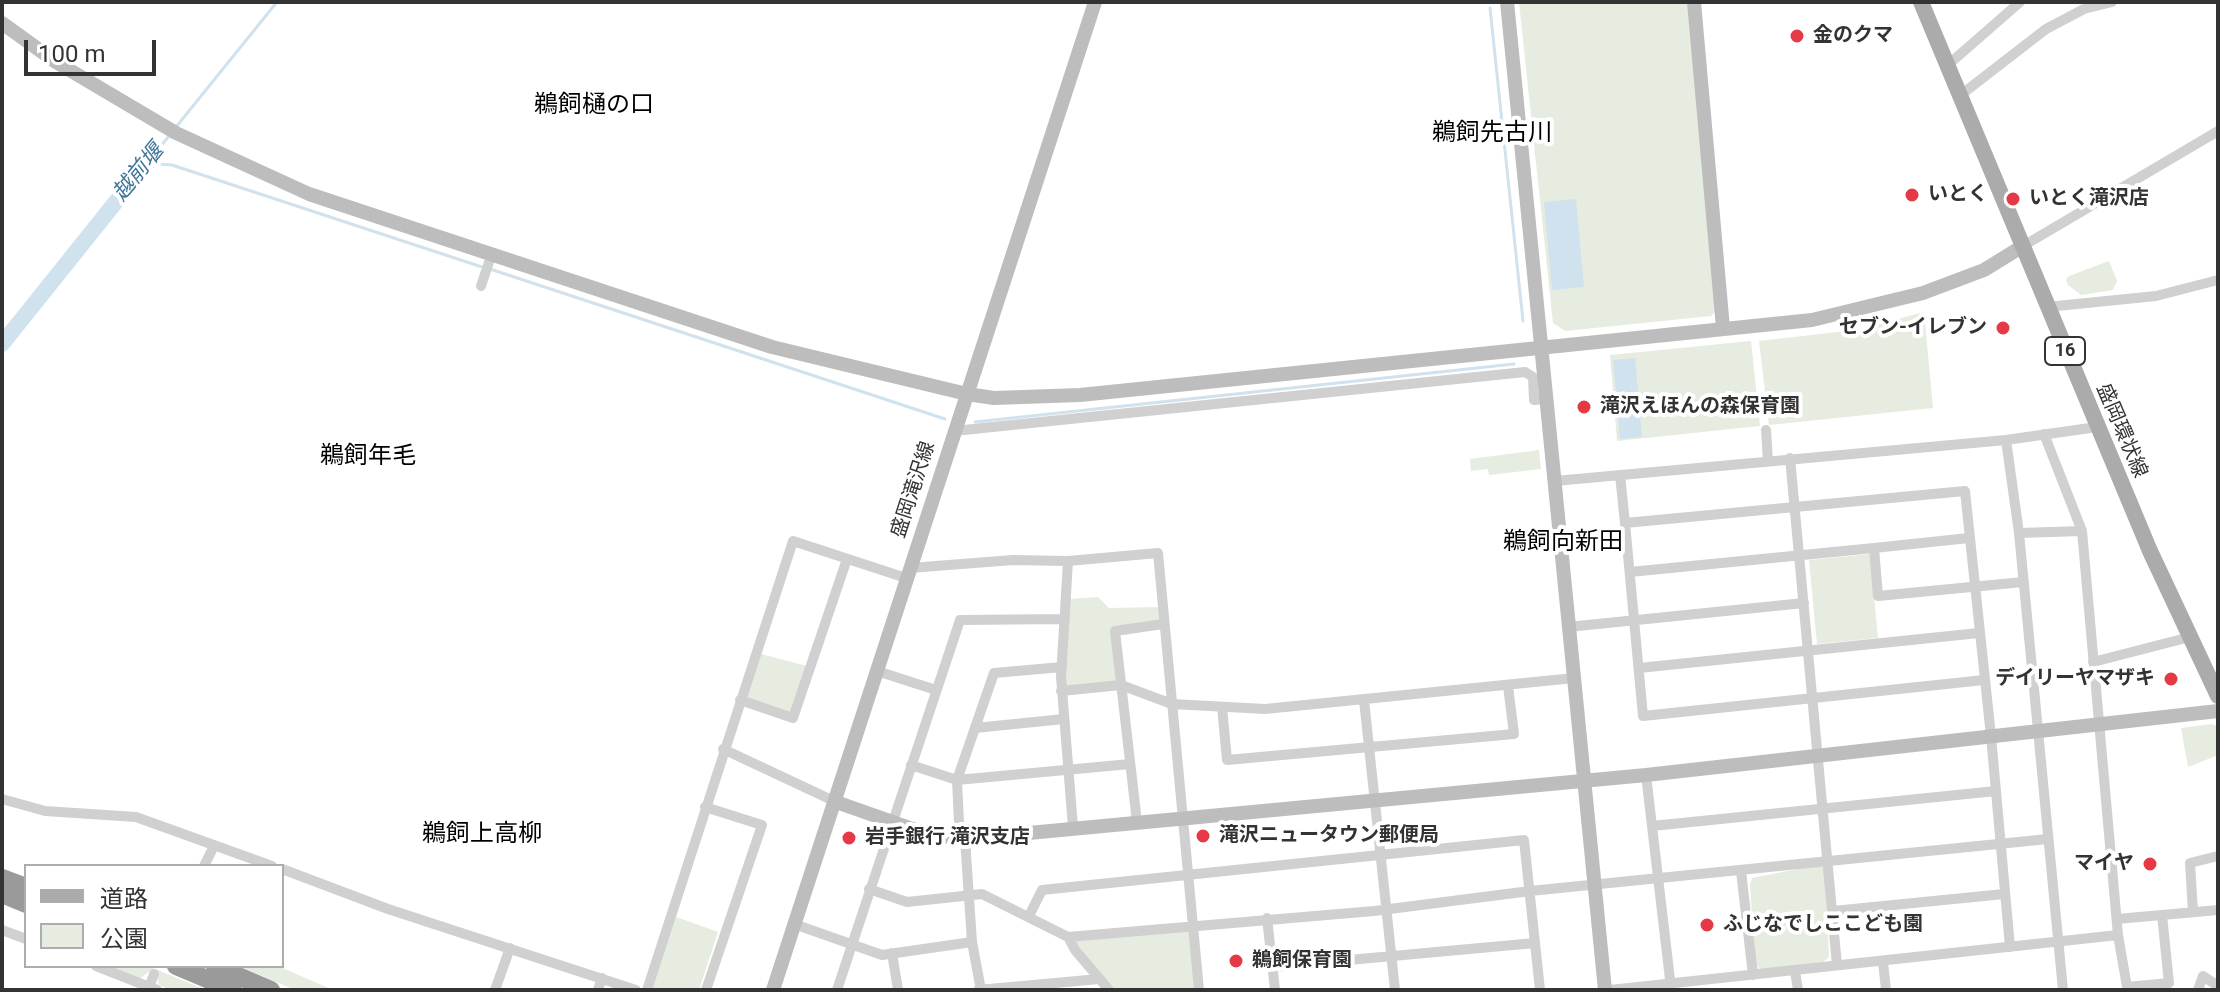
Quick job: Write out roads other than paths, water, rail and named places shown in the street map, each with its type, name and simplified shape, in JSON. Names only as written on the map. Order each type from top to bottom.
[{"type":"highway","points":[[2,878],[24,886]]},
{"type":"highway","points":[[2,894],[24,903]]},
{"type":"highway","points":[[181,968],[233,990]]},
{"type":"highway","points":[[220,968],[271,990]]},
{"type":"main road","name":"盛岡環状線","points":[[1921,2],[1962,94],[2097,427],[2218,696]]},
{"type":"street","name":"盛岡滝沢線","points":[[773,990],[1095,2]]},
{"type":"street","points":[[1507,2],[1607,990],[1671,987],[1837,965],[2057,944],[2118,935]]},
{"type":"street","points":[[1694,2],[1723,328]]},
{"type":"street","points":[[1949,64],[2020,2]]},
{"type":"street","points":[[1962,94],[2046,29],[2084,9],[2108,2]]},
{"type":"street","points":[[2,23],[56,62],[173,131],[309,194],[488,263],[772,347],[967,394],[1020,399],[1812,320],[1923,293],[1984,270],[2218,131]]},
{"type":"street","points":[[481,286],[488,263]]},
{"type":"street","points":[[2047,307],[2156,296],[2218,280]]},
{"type":"street","points":[[954,431],[1525,372],[1533,377],[1534,400],[1546,399]]},
{"type":"street","points":[[1555,481],[2006,440],[2097,427]]},
{"type":"street","points":[[1766,430],[1768,461]]},
{"type":"street","points":[[2044,434],[2082,531],[2118,935],[2127,987],[2170,986],[2162,915]]},
{"type":"street","points":[[2006,440],[2019,533],[2063,990]]},
{"type":"street","points":[[1790,458],[1815,698],[1837,965]]},
{"type":"street","points":[[1620,475],[1643,716],[1984,680]]},
{"type":"street","points":[[1625,523],[1965,491],[2010,947]]},
{"type":"street","points":[[2019,533],[2082,531]]},
{"type":"street","points":[[1630,572],[1969,538]]},
{"type":"street","points":[[647,990],[793,541],[847,559],[908,573],[1013,560],[1068,561],[1158,553],[1199,990]]},
{"type":"street","points":[[1874,548],[1878,596],[2023,582]]},
{"type":"street","points":[[740,700],[793,718],[847,559]]},
{"type":"street","points":[[1068,561],[1061,691],[1073,827]]},
{"type":"street","points":[[1568,627],[1804,603]]},
{"type":"street","points":[[837,990],[960,620],[1065,619]]},
{"type":"street","points":[[1137,822],[1115,631],[1163,624]]},
{"type":"street","points":[[1639,668],[1979,633]]},
{"type":"street","points":[[2093,662],[2190,637]]},
{"type":"street","points":[[1062,667],[994,673],[957,780],[959,823],[965,839],[972,942],[979,990],[1099,979]]},
{"type":"street","points":[[877,671],[936,690]]},
{"type":"street","points":[[1061,691],[1121,685],[1172,704],[1265,709],[1574,678]]},
{"type":"street","points":[[1222,707],[1227,760],[1514,734],[1508,686]]},
{"type":"street","points":[[1364,700],[1395,990]]},
{"type":"street","points":[[723,749],[836,802],[891,823],[927,834],[965,839],[1646,775],[2218,711]]},
{"type":"street","points":[[975,728],[1064,719]]},
{"type":"street","points":[[911,765],[957,780],[1130,764]]},
{"type":"street","points":[[1646,775],[1671,987]]},
{"type":"street","points":[[1652,826],[1996,791]]},
{"type":"street","points":[[2,799],[45,811],[136,817],[266,864]]},
{"type":"street","points":[[705,807],[762,825],[706,990]]},
{"type":"street","points":[[1068,937],[1385,909],[1530,891],[2048,839]]},
{"type":"street","points":[[1029,916],[1042,890],[1524,840],[1540,990]]},
{"type":"street","points":[[205,864],[214,846]]},
{"type":"street","points":[[2193,912],[2190,863],[2218,856]]},
{"type":"street","points":[[284,870],[388,909],[636,990]]},
{"type":"street","points":[[1741,871],[1753,975]]},
{"type":"street","points":[[869,889],[907,902],[982,894],[1068,937],[1109,990]]},
{"type":"street","points":[[1833,911],[2004,894]]},
{"type":"street","points":[[2117,919],[2218,910]]},
{"type":"street","points":[[1267,918],[1275,990]]},
{"type":"street","points":[[794,924],[882,955],[972,942]]},
{"type":"street","points":[[2,930],[24,938]]},
{"type":"street","points":[[1272,967],[1535,943]]},
{"type":"street","points":[[495,990],[510,948]]},
{"type":"street","points":[[892,953],[898,990]]},
{"type":"street","points":[[1883,962],[1886,990]]},
{"type":"street","points":[[101,968],[152,989],[154,974]]},
{"type":"street","points":[[1795,971],[1798,990]]},
{"type":"street","points":[[2198,990],[2203,976],[2218,986]]},
{"type":"street","points":[[598,990],[602,978]]},
{"type":"water","points":[[1576,199],[1584,287],[1552,290],[1544,202]]},
{"type":"water","points":[[1635,358],[1642,437],[1620,439],[1613,360]]},
{"type":"waterway","name":"越前堰","points":[[176,127],[277,2]]},
{"type":"waterway","points":[[1490,8],[1523,321]]},
{"type":"waterway","name":"越前堰","points":[[147,163],[169,136]]},
{"type":"waterway","points":[[147,163],[172,165],[482,267]]},
{"type":"waterway","name":"越前堰","points":[[2,344],[147,163]]},
{"type":"waterway","points":[[490,269],[945,419]]},
{"type":"waterway","points":[[975,422],[1514,364]]},
{"type":"place","name":"金のクマ","points":[[1797,36]]},
{"type":"place","name":"いとく","points":[[1912,195]]},
{"type":"place","name":"いとく滝沢店","points":[[2013,199]]},
{"type":"place","name":"セブン-イレブン","points":[[2003,328]]},
{"type":"place","name":"滝沢えほんの森保育園","points":[[1584,407]]},
{"type":"place","name":"デイリーヤマザキ","points":[[2171,679]]},
{"type":"place","name":"滝沢ニュータウン郵便局","points":[[1203,836]]},
{"type":"place","name":"岩手銀行 滝沢支店","points":[[849,838]]},
{"type":"place","name":"マイヤ","points":[[2150,864]]},
{"type":"place","name":"ふじなでしここども園","points":[[1707,925]]},
{"type":"place","name":"鵜飼保育園","points":[[1236,961]]},
{"type":"district","name":"鵜飼樋の口","points":[[594,106]]},
{"type":"district","name":"鵜飼先古川","points":[[1492,134]]},
{"type":"district","name":"鵜飼年毛","points":[[368,457]]},
{"type":"district","name":"鵜飼向新田","points":[[1563,543]]},
{"type":"district","name":"鵜飼上高柳","points":[[482,835]]}]
